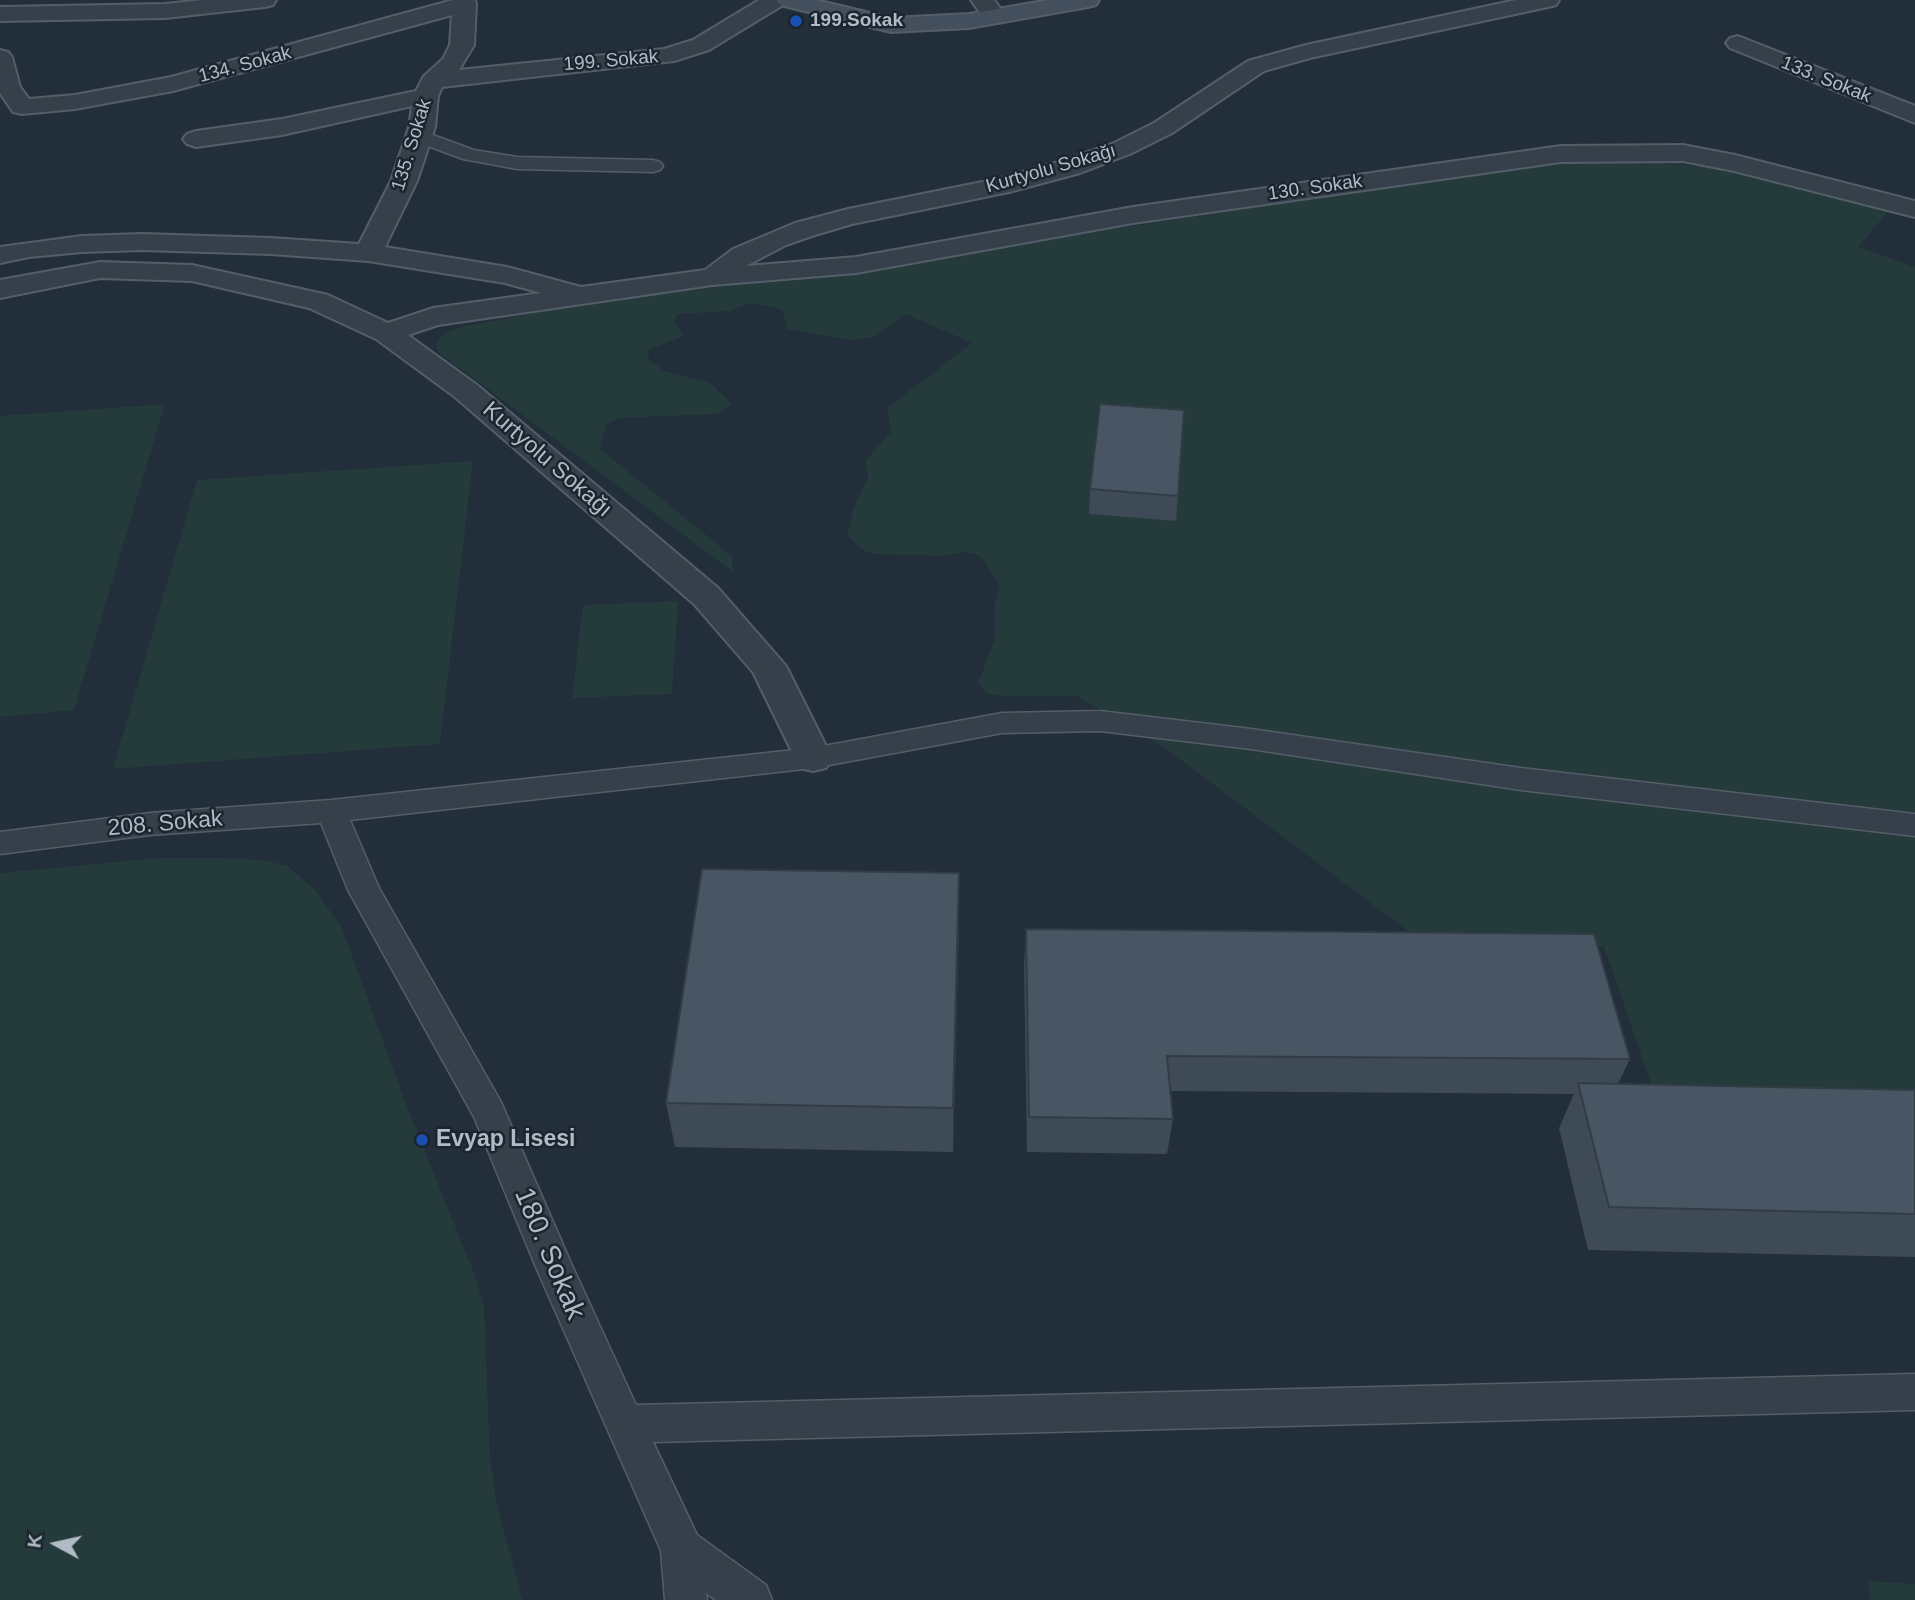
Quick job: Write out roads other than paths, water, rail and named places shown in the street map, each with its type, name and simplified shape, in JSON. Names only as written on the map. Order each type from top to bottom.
[{"type":"street","points":[[0,49],[18,10],[165,11],[265,0]]},
{"type":"street","name":"199. Sokak","points":[[196,139],[282,127],[430,88],[560,65],[666,56],[701,46],[775,0]]},
{"type":"street","points":[[788,0],[891,25],[929,25],[988,8],[1088,0]]},
{"type":"street","name":"Kurtyolu Sokağı","points":[[386,334],[433,317],[712,277],[743,255],[805,229],[1000,186],[1071,167],[1121,149],[1163,128],[1256,66],[1306,51],[1548,0]]},
{"type":"street","name":"135. Sokak","points":[[368,253],[404,181],[419,136],[430,88],[453,63],[462,44],[465,2]]},
{"type":"street","name":"134. Sokak","points":[[0,57],[8,87],[22,107],[75,102],[173,84],[465,2]]},
{"type":"street","name":"133. Sokak","points":[[1738,43],[1915,115]]},
{"type":"street","name":"130. Sokak","points":[[712,277],[856,265],[1133,215],[1561,154],[1683,153],[1760,169],[1915,209]]},
{"type":"street","name":"Kurtyolu Sokağı","points":[[0,255],[29,248],[142,242],[271,246],[368,253],[507,275],[582,296]]},
{"type":"street","points":[[0,289],[100,270],[192,273],[318,301],[386,334]]},
{"type":"street","name":"Kurtyolu Sokağı","points":[[386,334],[466,391],[706,596],[768,666],[813,758]]},
{"type":"lane","points":[[419,136],[470,155],[517,163],[653,166]]},
{"type":"lane","name":"208. Sokak","points":[[0,843],[150,824],[331,811],[813,758],[1002,723],[1100,722],[1251,738],[1521,779],[1915,825]]},
{"type":"lane","name":"180. Sokak","points":[[331,811],[364,890],[489,1112],[553,1265],[682,1550],[751,1600]]},
{"type":"lane","points":[[625,1424],[1915,1392]]},
{"type":"lane","points":[[682,1550],[686,1600]]},
{"type":"place","name":"199.Sokak","points":[[796,21]]},
{"type":"place","name":"Evyap Lisesi","points":[[422,1140]]}]
